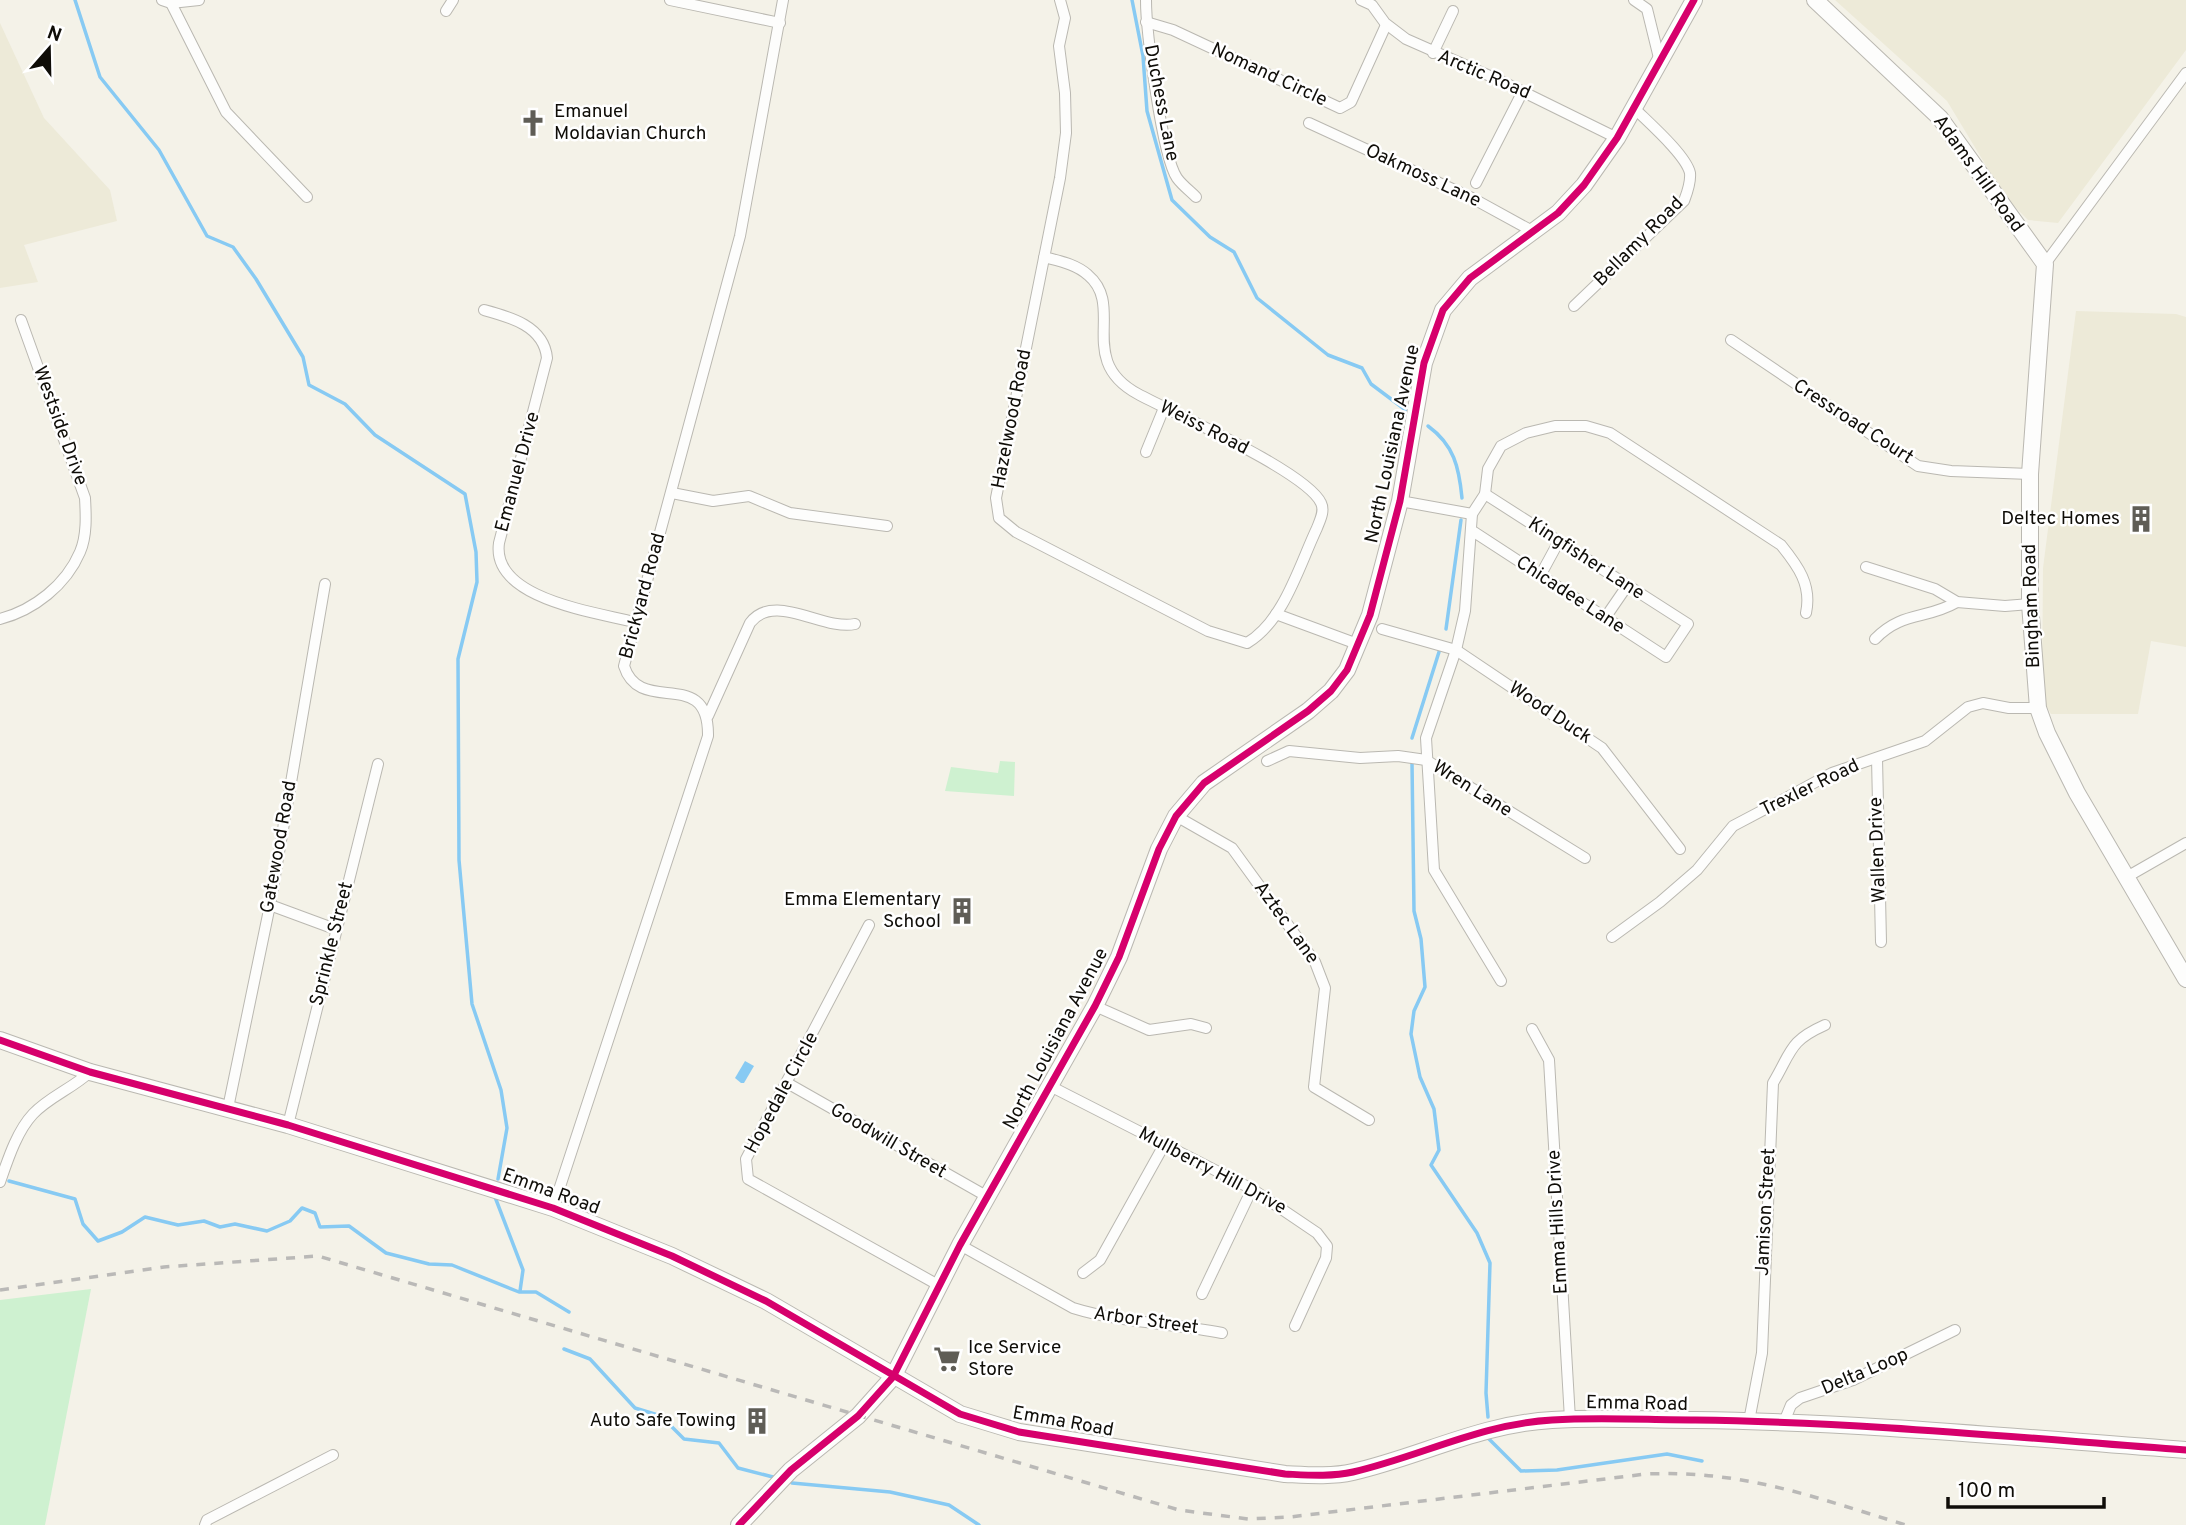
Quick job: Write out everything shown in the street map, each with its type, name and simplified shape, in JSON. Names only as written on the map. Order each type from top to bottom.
[{"type":"street","points":[[199,0],[166,1],[226,112],[307,197]]},
{"type":"street","points":[[446,11],[453,0]]},
{"type":"street","points":[[670,0],[780,23]]},
{"type":"street","name":"Brickyard Road","points":[[708,716],[702,704],[691,697],[644,690],[627,676],[625,655],[740,236],[783,0]]},
{"type":"street","name":"Hazelwood Road","points":[[1060,0],[1065,18],[1059,46],[1065,93],[1066,133],[996,498],[999,518],[1016,532],[1208,631],[1247,643],[1261,634],[1276,614]]},
{"type":"street","name":"Duchess Lane","points":[[1146,0],[1146,22],[1163,129],[1176,176],[1196,197]]},
{"type":"street","name":"Arctic Road","points":[[1361,0],[1372,5],[1387,25],[1433,54],[1523,91],[1618,138]]},
{"type":"street","points":[[1634,0],[1647,9],[1660,62]]},
{"type":"street","name":"North Louisiana Avenue","points":[[739,1525],[791,1470],[858,1416],[893,1377],[960,1245],[1096,1006],[1119,957],[1159,849],[1176,816],[1204,783],[1308,711],[1331,691],[1360,645],[1400,501],[1424,363],[1437,323],[1455,293],[1470,278],[1558,213],[1584,185],[1618,138],[1694,0]]},
{"type":"street","name":"Adams Hill Road","points":[[1815,0],[1940,118],[2045,264]]},
{"type":"street","points":[[1433,54],[1453,12]]},
{"type":"street","name":"Nomand Circle","points":[[1146,22],[1173,30],[1340,108],[1351,103],[1387,25]]},
{"type":"street","points":[[2045,264],[2186,73]]},
{"type":"street","points":[[1476,183],[1523,91]]},
{"type":"street","name":"Bellamy Road","points":[[1574,306],[1684,201],[1689,188],[1690,174],[1683,161],[1634,108]]},
{"type":"street","name":"Oakmoss Lane","points":[[1310,123],[1472,198],[1534,232]]},
{"type":"street","name":"Weiss Road","points":[[1044,257],[1075,266],[1091,276],[1102,297],[1104,361],[1121,385],[1261,458],[1307,486],[1321,503],[1323,514],[1276,614]]},
{"type":"street","name":"Bingham Road","points":[[2045,264],[2029,474],[2030,604],[2038,708],[2065,769],[2125,878],[2186,979]]},
{"type":"street","name":"Emanuel Drive","points":[[484,310],[513,319],[530,328],[542,340],[546,351],[544,376],[499,543],[499,561],[512,577],[538,596],[634,622]]},
{"type":"street","name":"Westside Drive","points":[[0,619],[18,614],[52,592],[80,552],[86,524],[85,498],[21,320]]},
{"type":"street","name":"Cressroad Court","points":[[1731,340],[1918,466],[1951,471],[2029,474]]},
{"type":"street","points":[[1146,452],[1164,408]]},
{"type":"street","points":[[1501,981],[1434,870],[1426,760],[1426,738],[1456,650],[1465,611],[1474,532],[1472,514],[1485,494],[1488,469],[1500,446],[1525,433],[1566,426],[1586,426],[1610,433],[1781,545],[1802,570],[1809,598],[1806,613]]},
{"type":"street","points":[[671,493],[713,502],[749,496],[790,513],[887,526]]},
{"type":"street","name":"Kingfisher Lane","points":[[1485,494],[1688,624],[1667,657]]},
{"type":"street","points":[[1400,501],[1472,514]]},
{"type":"street","name":"Chicadee Lane","points":[[1474,532],[1667,657]]},
{"type":"street","points":[[1540,576],[1559,541]]},
{"type":"street","points":[[1866,567],[1935,589],[1957,602],[2005,606],[2030,604]]},
{"type":"street","name":"Gatewood Road","points":[[228,1108],[270,905],[325,584]]},
{"type":"street","points":[[1605,618],[1627,586]]},
{"type":"street","points":[[1875,639],[1889,624],[1943,610],[1957,602]]},
{"type":"street","points":[[553,1208],[708,736],[708,716],[750,623],[757,615],[775,610],[833,625],[855,624]]},
{"type":"street","points":[[1276,614],[1360,645]]},
{"type":"street","name":"Wood Duck","points":[[1382,629],[1456,650],[1602,748],[1680,849]]},
{"type":"street","name":"Trexler Road","points":[[1612,936],[1660,902],[1697,870],[1733,826],[1832,774],[1924,741],[1968,707],[1983,703],[2021,709],[2038,708]]},
{"type":"street","name":"Wren Lane","points":[[1267,761],[1289,751],[1360,758],[1398,756],[1426,760],[1585,858]]},
{"type":"street","name":"Wallen Drive","points":[[1877,758],[1881,942]]},
{"type":"street","name":"Sprinkle Street","points":[[288,1125],[378,764]]},
{"type":"street","name":"Aztec Lane","points":[[1176,816],[1232,848],[1315,962],[1325,988],[1314,1087],[1369,1120]]},
{"type":"street","points":[[2125,878],[2186,842]]},
{"type":"street","points":[[270,905],[335,929]]},
{"type":"street","name":"Hopedale Circle","points":[[869,925],[789,1084],[746,1159],[748,1180],[940,1286]]},
{"type":"street","points":[[1096,1006],[1149,1030],[1191,1024],[1206,1028]]},
{"type":"street","name":"Jamison Street","points":[[1749,1421],[1762,1353],[1773,1083],[1792,1046],[1802,1035],[1825,1025]]},
{"type":"street","name":"Emma Hills Drive","points":[[1532,1029],[1549,1060],[1570,1419]]},
{"type":"street","name":"Emma Road","points":[[0,1040],[90,1072],[288,1125],[553,1208],[672,1256],[766,1301],[960,1414],[1019,1432],[1285,1475],[1353,1472],[1474,1432],[1532,1421],[1570,1419],[1784,1422],[2107,1441],[2186,1450]]},
{"type":"street","points":[[0,1182],[30,1118],[90,1072]]},
{"type":"street","name":"Goodwill Street","points":[[789,1084],[988,1197]]},
{"type":"street","name":"Mullberry Hill Drive","points":[[1051,1086],[1252,1189],[1317,1233],[1327,1246],[1326,1258],[1296,1326]]},
{"type":"street","points":[[1083,1273],[1100,1260],[1164,1145]]},
{"type":"street","points":[[1202,1294],[1252,1189]]},
{"type":"street","name":"Arbor Street","points":[[960,1245],[1073,1308],[1093,1315],[1177,1324],[1222,1333]]},
{"type":"street","name":"Delta Loop","points":[[1784,1422],[1791,1405],[1800,1398],[1853,1380],[1955,1330]]},
{"type":"street","points":[[205,1525],[207,1520],[333,1455]]},
{"type":"shaded area","points":[[1835,0],[2186,0],[2186,50],[2058,223],[2028,220],[2005,197],[1947,101]]},
{"type":"shaded area","points":[[0,23],[44,118],[110,190],[117,221],[24,245],[38,282],[0,288]]},
{"type":"shaded area","points":[[2076,311],[2176,314],[2186,317],[2186,647],[2151,641],[2138,714],[2051,714],[2042,698],[2043,568]]},
{"type":"green space","points":[[1000,761],[1015,762],[1014,796],[945,791],[951,767],[998,773]]},
{"type":"green space","points":[[91,1289],[45,1525],[0,1525],[0,1300]]},
{"type":"water","points":[[745,1061],[754,1066],[744,1083],[741,1083],[735,1078]]},
{"type":"waterway","points":[[75,0],[100,77],[159,150],[207,236],[233,247],[256,279],[303,357],[309,385],[345,404],[375,435],[465,494],[476,552],[477,582],[458,659],[459,860],[472,1004],[501,1090],[507,1128],[498,1179]]},
{"type":"waterway","points":[[1132,0],[1143,56],[1147,111],[1172,200],[1210,237],[1234,252],[1257,298],[1328,355],[1362,368],[1371,384],[1407,411]]},
{"type":"waterway","points":[[1428,426],[1444,441],[1454,457],[1462,498]]},
{"type":"waterway","points":[[1446,629],[1461,520]]},
{"type":"waterway","points":[[1412,738],[1439,652]]},
{"type":"waterway","points":[[1412,763],[1414,911],[1421,939],[1425,987],[1414,1011],[1411,1034],[1420,1077],[1434,1109],[1439,1150],[1431,1165],[1477,1233],[1490,1263],[1486,1393],[1488,1417]]},
{"type":"waterway","points":[[9,1181],[75,1199],[83,1224],[98,1241],[122,1232],[145,1217],[178,1225],[204,1221],[220,1227],[235,1224],[267,1231],[290,1221],[302,1208],[315,1213],[320,1227],[349,1226],[386,1253],[429,1264],[452,1265],[519,1292],[536,1292],[569,1312]]},
{"type":"waterway","points":[[495,1197],[523,1270],[520,1291]]},
{"type":"waterway","points":[[564,1349],[590,1359],[635,1408],[661,1416],[684,1439],[719,1443],[738,1468],[773,1477]]},
{"type":"waterway","points":[[1489,1439],[1521,1471],[1557,1470],[1667,1454],[1702,1461]]},
{"type":"waterway","points":[[792,1483],[890,1492],[949,1505],[979,1525]]},
{"type":"railway","points":[[0,1290],[164,1267],[318,1256],[1179,1510],[1248,1519],[1290,1517],[1646,1474],[1682,1474],[1715,1476],[1778,1488],[1906,1525]]},
{"type":"cycle path","points":[[739,1525],[791,1470],[858,1416],[893,1377],[960,1245],[1095,1006],[1119,957],[1159,849],[1176,816],[1204,783],[1308,711],[1331,691],[1347,670],[1370,615],[1400,501],[1424,363],[1443,310],[1470,278],[1558,213],[1584,185],[1617,138],[1694,0]]},
{"type":"cycle path","points":[[0,1040],[90,1072],[288,1125],[553,1208],[672,1256],[766,1301],[960,1414],[1019,1432],[1285,1474],[1310,1475],[1353,1472],[1500,1428],[1570,1419],[1818,1424],[2186,1450]]},
{"type":"place","name":"Emanuel Moldavian Church","points":[[533,123]]},
{"type":"place","name":"Deltec Homes","points":[[2141,519]]},
{"type":"place","name":"Emma Elementary School","points":[[962,911]]},
{"type":"place","name":"Ice Service Store","points":[[947,1359]]},
{"type":"place","name":"Auto Safe Towing","points":[[757,1421]]}]
